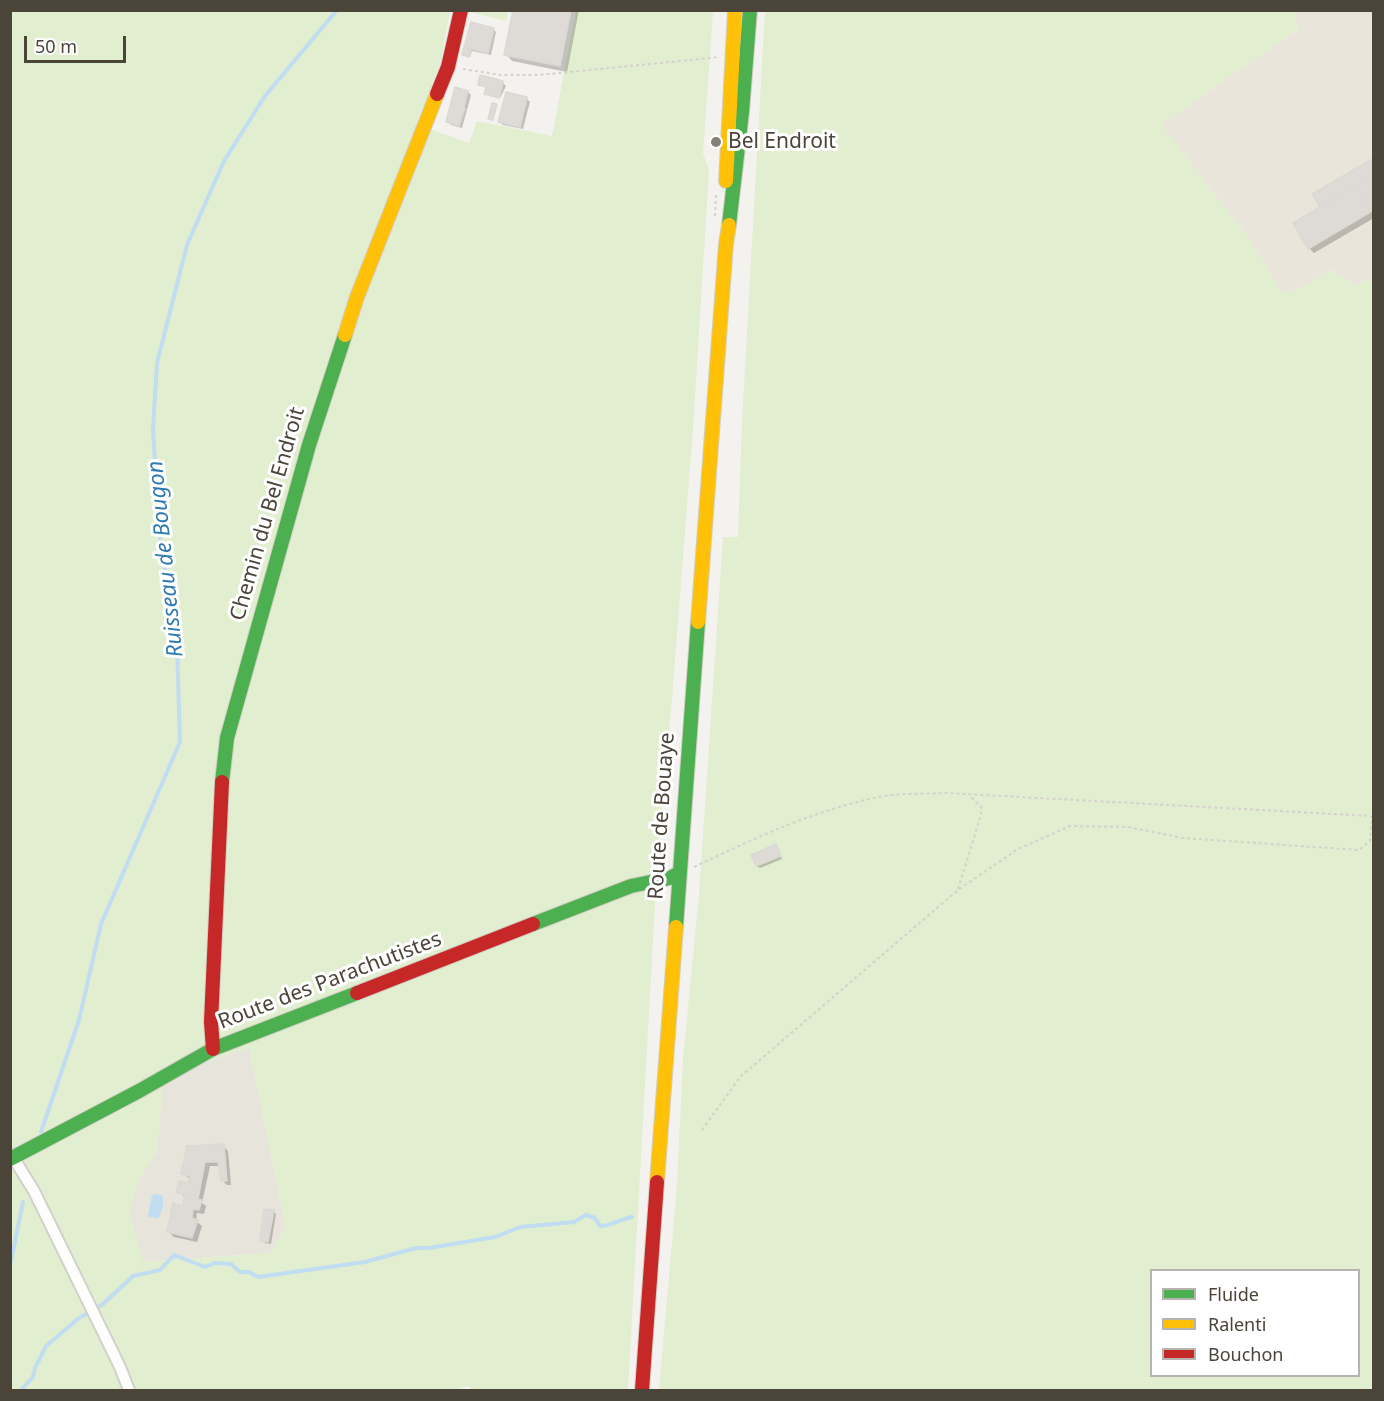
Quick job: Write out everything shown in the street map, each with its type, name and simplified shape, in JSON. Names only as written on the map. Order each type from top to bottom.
[{"type":"street","name":"Chemin du Bel Endroit","points":[[213,1049],[211,1022],[227,738],[309,445],[353,308],[448,67],[461,10]]},
{"type":"street","name":"Route de Bouaye","points":[[642,1390],[726,244],[725,195],[735,10]]},
{"type":"street","name":"Route de Bouaye","points":[[726,244],[731,220],[741,123],[750,10]]},
{"type":"street","name":"Route des Parachutistes","points":[[12,1156],[139,1091],[213,1049],[631,886],[670,878],[679,873]]},
{"type":"street","points":[[12,1156],[34,1191],[129,1390]]},
{"type":"path","points":[[448,67],[501,75],[539,75],[732,55]]},
{"type":"path","points":[[693,867],[819,813],[880,796],[947,793],[1373,816],[1370,841],[1359,849],[1183,838],[1128,827],[1070,826],[1018,849],[958,890],[740,1077],[702,1130]]},
{"type":"path","points":[[958,890],[981,815],[981,807],[969,795]]},
{"type":"shaded area","points":[[1294,11],[1373,11],[1373,276],[1356,286],[1332,270],[1309,284],[1283,294],[1250,240],[1161,125],[1298,29]]},
{"type":"shaded area","points":[[249,1047],[286,1227],[270,1253],[142,1262],[128,1212],[140,1177],[157,1152],[163,1082],[207,1062]]},
{"type":"green space","points":[[10,11],[450,11],[440,64],[416,124],[469,143],[477,121],[552,136],[576,11],[713,11],[703,153],[709,171],[693,429],[658,851],[628,1390],[472,1390],[469,1386],[456,1390],[11,1390]],"holes":[[[249,1048],[286,1227],[270,1253],[143,1262],[129,1212],[140,1177],[157,1152],[163,1082],[207,1062]]]},
{"type":"green space","points":[[466,11],[508,11],[506,21]]},
{"type":"green space","points":[[765,11],[1294,11],[1298,29],[1161,125],[1250,240],[1283,294],[1309,284],[1332,270],[1356,286],[1373,276],[1373,1390],[659,1390],[677,1185],[683,1059],[699,895],[723,537],[738,537],[742,421]]},
{"type":"water","points":[[154,1194],[162,1195],[163,1198],[163,1207],[158,1218],[148,1215]]},
{"type":"building","points":[[513,10],[571,10],[560,66],[504,55]]},
{"type":"building","points":[[471,22],[494,28],[488,53],[464,47]]},
{"type":"building","points":[[464,47],[471,50],[469,57],[462,55]]},
{"type":"building","points":[[480,75],[503,81],[501,91],[478,85]]},
{"type":"building","points":[[455,87],[468,91],[465,110],[459,126],[446,122]]},
{"type":"building","points":[[486,87],[501,91],[499,98],[484,94]]},
{"type":"building","points":[[506,92],[527,97],[520,127],[498,122]]},
{"type":"building","points":[[492,103],[497,104],[493,120],[488,119]]},
{"type":"building","points":[[1374,158],[1374,174],[1320,207],[1312,194]]},
{"type":"building","points":[[1374,174],[1374,210],[1372,211],[1356,185]]},
{"type":"building","points":[[1356,185],[1372,211],[1308,249],[1293,223]]},
{"type":"building","points":[[776,844],[781,856],[756,866],[751,855]]},
{"type":"building","points":[[224,1144],[227,1181],[221,1181],[218,1162],[205,1162],[198,1199],[202,1200],[199,1210],[193,1209],[192,1218],[198,1220],[192,1238],[167,1232],[173,1203],[183,1206],[185,1195],[176,1193],[179,1181],[188,1183],[190,1176],[181,1174],[187,1146]]},
{"type":"building","points":[[264,1209],[274,1210],[268,1242],[260,1241]]},
{"type":"waterway","name":"Ruisseau de Bougon","points":[[41,1132],[79,1020],[101,924],[180,742],[177,643],[159,531],[153,429],[157,363],[187,245],[224,161],[265,96],[337,10]]},
{"type":"waterway","name":"Ruisseau de Bougon","points":[[10,1266],[23,1202]]},
{"type":"waterway","points":[[94,1310],[133,1276],[160,1270],[174,1255],[205,1267],[215,1263],[231,1264],[240,1272],[249,1272],[258,1277],[365,1262],[416,1248],[495,1237],[520,1227],[574,1222],[586,1215],[595,1218],[600,1226],[632,1217]]},
{"type":"waterway","points":[[21,1390],[33,1377],[46,1346],[79,1318],[90,1312]]},
{"type":"traffic: fast","points":[[729,225],[742,112],[750,10]]},
{"type":"traffic: fast","points":[[222,782],[227,738],[309,445],[345,335]]},
{"type":"traffic: fast","points":[[676,927],[698,622]]},
{"type":"traffic: fast","points":[[533,924],[631,886],[670,878],[679,873]]},
{"type":"traffic: fast","points":[[10,1159],[213,1049],[357,993]]},
{"type":"traffic: slow","points":[[726,181],[735,10]]},
{"type":"traffic: slow","points":[[345,335],[357,297],[437,94]]},
{"type":"traffic: slow","points":[[698,622],[729,225]]},
{"type":"traffic: slow","points":[[657,1182],[676,927]]},
{"type":"traffic: jam","points":[[437,94],[448,67],[461,10]]},
{"type":"traffic: jam","points":[[213,1049],[211,1022],[222,782]]},
{"type":"traffic: jam","points":[[357,993],[533,924]]},
{"type":"traffic: jam","points":[[642,1390],[657,1182]]},
{"type":"place","name":"Bel Endroit","points":[[716,142]]}]
